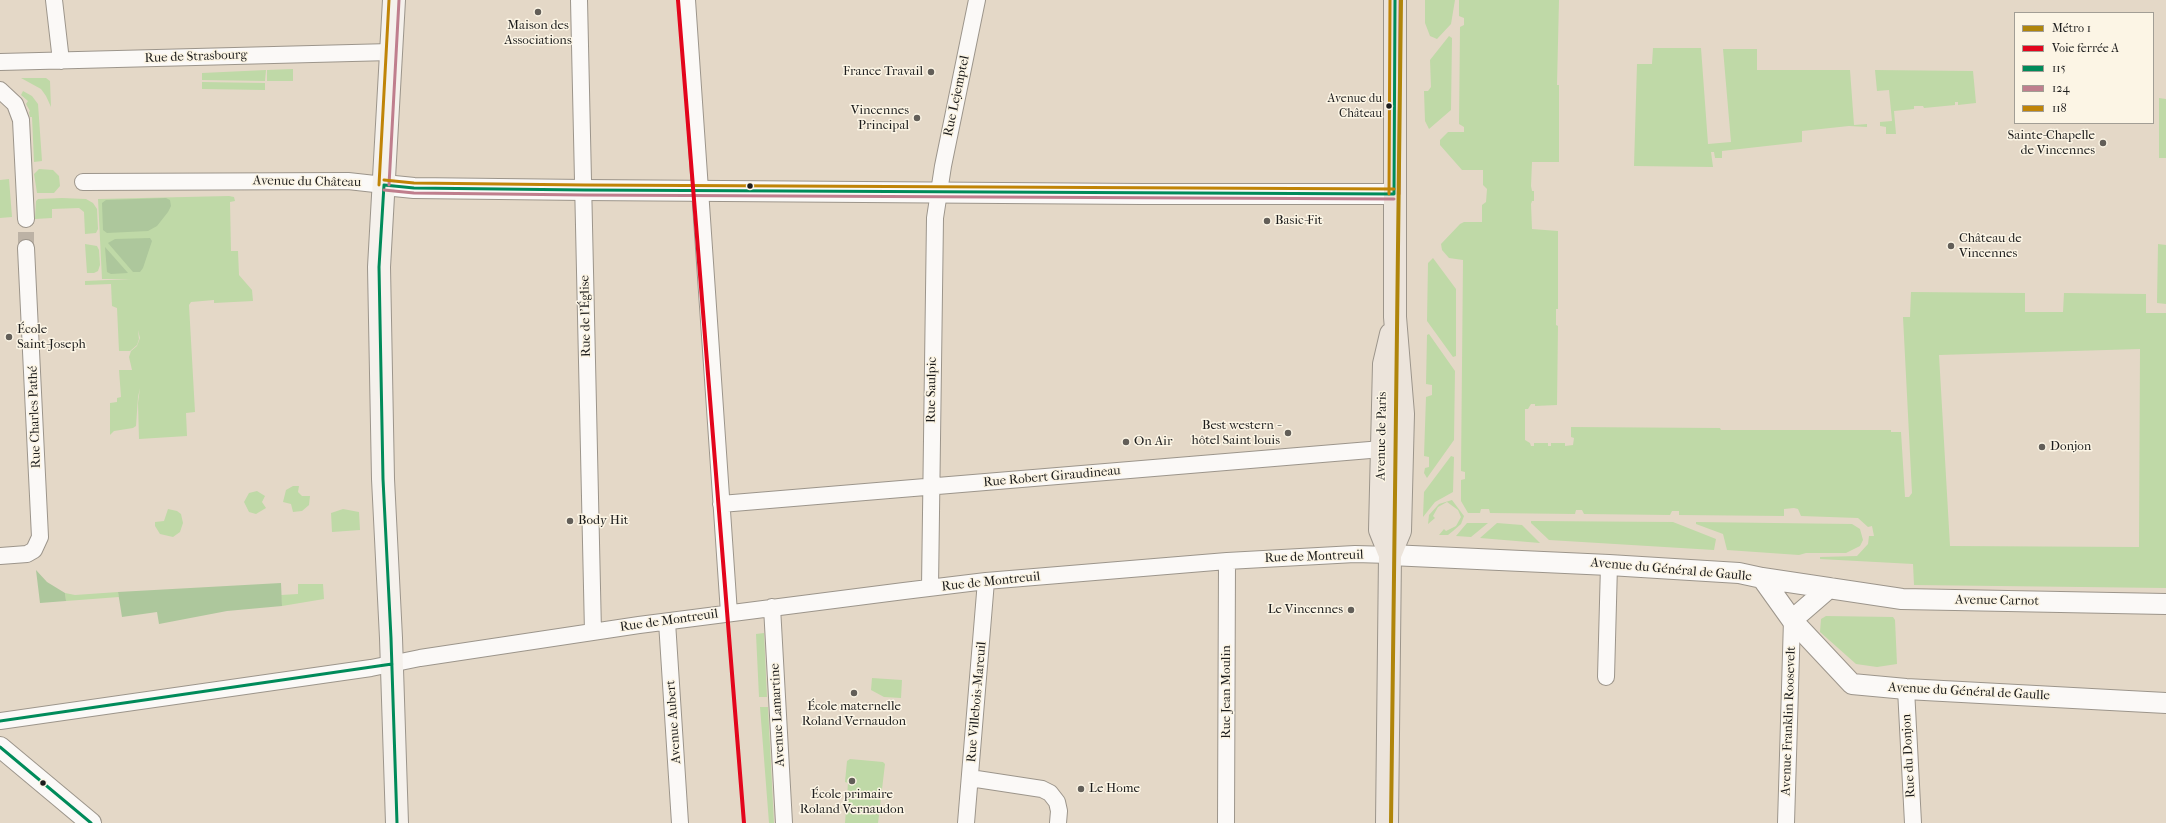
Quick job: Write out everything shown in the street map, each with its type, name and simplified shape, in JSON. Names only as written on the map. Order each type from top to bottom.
[{"type":"main road","points":[[394,0],[379,268],[383,486],[392,664],[397,823]]},
{"type":"main road","name":"Avenue de Paris","points":[[1387,823],[1390,555],[1400,531],[1403,414],[1395,317],[1395,0]]},
{"type":"main road","name":"Avenue de Paris","points":[[1390,555],[1380,530],[1384,364],[1395,317]]},
{"type":"street","points":[[54,0],[61,61]]},
{"type":"street","name":"Rue de l'Église","points":[[579,0],[593,632]]},
{"type":"street","points":[[687,0],[729,613]]},
{"type":"street","name":"Rue Lejemptel","points":[[938,192],[977,0]]},
{"type":"street","name":"Rue de Strasbourg","points":[[0,62],[391,52]]},
{"type":"street","points":[[0,90],[15,104],[22,120],[26,219]]},
{"type":"street","name":"Avenue du Château","points":[[83,182],[348,181],[414,188],[1142,194],[1394,194]]},
{"type":"street","name":"Rue Saulpic","points":[[930,588],[935,218],[938,192]]},
{"type":"street","name":"Rue Charles Pathé","points":[[0,556],[27,554],[34,550],[40,537],[26,248]]},
{"type":"street","name":"Rue Robert Giraudineau","points":[[721,504],[1382,448]]},
{"type":"street","name":"Rue de Montreuil","points":[[0,721],[371,668],[593,632],[772,607],[986,581],[1227,561],[1355,554],[1390,555]]},
{"type":"street","name":"Avenue du Général de Gaulle","points":[[1390,555],[1609,565],[1739,573],[1762,578],[1792,620],[1852,684],[1906,689],[2166,703]]},
{"type":"street","name":"Rue Jean Moulin","points":[[1226,823],[1227,561]]},
{"type":"street","points":[[1606,677],[1609,565]]},
{"type":"street","name":"Avenue Carnot","points":[[1762,578],[1902,599],[2166,604]]},
{"type":"street","name":"Rue Villebois-Mareuil","points":[[966,823],[986,581]]},
{"type":"street","points":[[1792,620],[1829,588]]},
{"type":"street","name":"Avenue Lamartine","points":[[772,607],[784,823]]},
{"type":"street","name":"Avenue Franklin Roosevelt","points":[[1786,823],[1792,620]]},
{"type":"street","name":"Avenue Aubert","points":[[667,622],[680,823]]},
{"type":"street","name":"Rue du Donjon","points":[[1906,689],[1913,823]]},
{"type":"street","points":[[0,747],[91,823]]},
{"type":"street","points":[[970,778],[1042,789],[1050,793],[1057,802],[1059,811],[1058,823]]},
{"type":"green space","points":[[1425,0],[1455,0],[1451,24],[1437,39],[1430,36],[1425,23]]},
{"type":"green space","points":[[1459,0],[1559,0],[1557,85],[1559,85],[1559,162],[1532,162],[1531,186],[1532,191],[1534,191],[1534,201],[1532,201],[1531,204],[1532,229],[1558,231],[1558,309],[1556,309],[1556,325],[1558,326],[1557,405],[1535,406],[1535,404],[1531,404],[1528,409],[1525,409],[1525,440],[1530,443],[1531,446],[1534,446],[1534,443],[1548,443],[1548,446],[1551,446],[1551,443],[1565,443],[1565,446],[1573,445],[1574,438],[1571,437],[1571,427],[1720,428],[1721,430],[1891,430],[1891,432],[1901,432],[1905,497],[1909,497],[1912,493],[1903,317],[1910,317],[1911,292],[2025,293],[2025,312],[2063,312],[2064,293],[2146,294],[2146,313],[2166,313],[2166,588],[1914,585],[1913,564],[1820,559],[1820,557],[1857,556],[1868,544],[1869,536],[1874,536],[1872,526],[1868,527],[1858,518],[1801,516],[1798,509],[1794,508],[1784,509],[1784,516],[1679,515],[1679,511],[1672,511],[1670,515],[1584,514],[1582,510],[1576,510],[1575,514],[1490,513],[1489,509],[1481,509],[1480,513],[1468,513],[1461,501],[1461,480],[1465,479],[1465,472],[1461,471],[1463,260],[1449,258],[1442,250],[1441,244],[1460,224],[1464,222],[1482,222],[1482,205],[1486,202],[1487,189],[1483,185],[1483,170],[1462,170],[1440,145],[1440,140],[1448,132],[1464,132],[1464,127],[1459,124],[1460,27],[1464,25],[1464,18],[1459,16]],"holes":[[[2140,349],[2139,547],[1950,546],[1939,355]]]},
{"type":"green space","points":[[1449,36],[1452,38],[1451,110],[1429,129],[1425,121],[1424,91],[1428,91],[1431,87],[1430,60]]},
{"type":"green space","points":[[1653,48],[1701,48],[1708,144],[1731,142],[1723,49],[1757,49],[1757,70],[1850,70],[1854,125],[1867,124],[1867,127],[1849,126],[1802,131],[1802,142],[1722,151],[1722,158],[1715,158],[1714,152],[1711,152],[1713,167],[1634,166],[1637,64],[1652,64]]},
{"type":"green space","points":[[293,69],[293,81],[267,81],[267,70]]},
{"type":"green space","points":[[266,70],[265,81],[202,80],[202,73]]},
{"type":"green space","points":[[1875,70],[1973,71],[1976,103],[1958,105],[1958,102],[1955,102],[1955,105],[1924,108],[1923,106],[1914,106],[1914,109],[1894,111],[1896,134],[1886,134],[1886,127],[1880,126],[1880,122],[1892,121],[1889,90],[1877,91]]},
{"type":"green space","points":[[21,78],[46,78],[50,81],[51,107],[41,89]]},
{"type":"green space","points":[[202,82],[265,83],[265,90],[202,89]]},
{"type":"green space","points":[[23,91],[32,96],[38,104],[42,161],[34,162],[32,117],[30,117],[30,111],[26,104],[28,101],[21,95]]},
{"type":"green space","points":[[2159,98],[2166,99],[2166,158],[2159,158]]},
{"type":"green space","points":[[39,169],[53,170],[59,176],[60,186],[54,193],[37,193],[34,174]]},
{"type":"green space","points":[[9,179],[12,217],[0,218],[0,180]]},
{"type":"green space","points":[[234,197],[235,201],[230,202],[231,251],[238,251],[239,275],[252,290],[253,301],[214,303],[214,300],[191,302],[189,305],[195,412],[186,413],[187,436],[139,439],[138,403],[140,388],[138,397],[136,426],[133,428],[114,431],[110,435],[110,403],[117,402],[117,398],[121,397],[119,370],[132,370],[129,357],[131,351],[137,346],[140,338],[138,330],[139,339],[137,345],[130,351],[119,351],[117,308],[112,306],[111,284],[85,285],[85,281],[131,279],[102,279],[98,199]]},
{"type":"green space","points":[[166,198],[170,200],[171,206],[168,212],[157,226],[148,231],[107,233],[103,230],[102,203],[106,200]]},
{"type":"green space","points":[[38,199],[86,199],[93,203],[97,209],[98,229],[96,233],[85,234],[84,212],[79,208],[52,209],[52,218],[35,219],[36,201]]},
{"type":"green space","points":[[150,238],[152,241],[143,268],[140,272],[133,272],[108,243],[115,239]]},
{"type":"green space","points":[[85,244],[97,246],[99,250],[100,265],[98,271],[94,273],[87,273]]},
{"type":"green space","points":[[2158,244],[2166,245],[2166,304],[2157,303]]},
{"type":"green space","points":[[105,247],[128,273],[111,274],[107,272]]},
{"type":"green space","points":[[1433,258],[1456,289],[1456,356],[1453,357],[1427,321],[1428,263]]},
{"type":"green space","points":[[1429,334],[1455,371],[1454,440],[1427,478],[1424,473],[1425,468],[1429,467],[1429,457],[1424,456],[1426,397],[1432,395],[1432,385],[1426,384],[1427,335]]},
{"type":"green space","points":[[1451,456],[1454,457],[1453,492],[1435,502],[1423,517],[1424,492]]},
{"type":"green space","points":[[293,486],[299,486],[298,492],[302,496],[310,496],[309,505],[302,511],[293,512],[291,504],[283,502],[286,490]]},
{"type":"green space","points":[[257,491],[265,496],[262,502],[266,508],[256,514],[249,512],[244,502],[249,493]]},
{"type":"green space","points":[[1452,500],[1464,516],[1461,524],[1448,535],[1439,535],[1444,529],[1446,531],[1456,526],[1461,517],[1458,510],[1447,502],[1438,507],[1433,516],[1435,518],[1428,524],[1429,515],[1439,504]]},
{"type":"green space","points":[[168,509],[177,511],[181,514],[183,523],[180,532],[173,537],[160,534],[155,526],[155,522],[164,521]]},
{"type":"green space","points":[[343,509],[359,512],[360,530],[332,532],[331,513]]},
{"type":"green space","points":[[1531,521],[1673,522],[1716,539],[1714,550],[1549,540],[1531,523]]},
{"type":"green space","points":[[1696,522],[1852,524],[1860,529],[1863,540],[1860,546],[1846,553],[1806,553],[1799,555],[1727,550],[1723,534],[1696,524]]},
{"type":"green space","points":[[1467,523],[1488,523],[1471,537],[1456,536]]},
{"type":"green space","points":[[1497,523],[1522,525],[1540,543],[1480,538]]},
{"type":"green space","points":[[36,570],[47,582],[65,593],[66,601],[40,603]]},
{"type":"green space","points":[[281,583],[282,606],[227,611],[159,624],[157,612],[122,617],[118,592]]},
{"type":"green space","points":[[298,584],[323,584],[324,599],[282,606],[281,595],[298,594]]},
{"type":"green space","points":[[118,592],[119,597],[66,601],[65,593],[75,595]]},
{"type":"green space","points":[[1826,616],[1893,617],[1895,620],[1897,664],[1877,667],[1856,664],[1820,632],[1821,619]]},
{"type":"green space","points":[[764,633],[767,697],[759,697],[756,634]]},
{"type":"green space","points":[[872,678],[902,680],[901,698],[884,697],[871,690]]},
{"type":"green space","points":[[760,707],[768,707],[774,823],[769,823]]},
{"type":"green space","points":[[850,759],[883,762],[885,764],[878,823],[845,823],[848,783],[845,782],[847,761]]},
{"type":"tunnel","points":[[26,219],[26,248]]},
{"type":"metro line","name":"1","points":[[1391,823],[1401,0]]},
{"type":"rail line","name":"A","points":[[678,0],[744,823]]},
{"type":"transit line","name":"118","points":[[379,185],[389,0]]},
{"type":"transit line","name":"124","points":[[389,185],[399,0]]},
{"type":"transit line","name":"118","points":[[1389,194],[1390,0]]},
{"type":"transit line","name":"115","points":[[1394,194],[1395,0]]},
{"type":"transit line","name":"124","points":[[1399,194],[1400,0]]},
{"type":"transit line","name":"118","points":[[384,180],[414,183],[584,185],[1394,189]]},
{"type":"transit line","name":"115","points":[[384,185],[414,188],[584,190],[1394,194]]},
{"type":"transit line","name":"115","points":[[384,185],[379,267],[383,479],[391,638],[397,823]]},
{"type":"transit line","name":"124","points":[[384,190],[414,193],[584,195],[1394,199]]},
{"type":"transit line","name":"115","points":[[0,721],[392,664]]},
{"type":"transit line","name":"115","points":[[0,747],[91,823]]},
{"type":"place","name":"Maison des Associations","points":[[538,12]]},
{"type":"place","name":"France Travail","points":[[931,72]]},
{"type":"place","name":"Avenue du Château","points":[[1389,106]]},
{"type":"place","name":"Vincennes Principal","points":[[917,118]]},
{"type":"place","name":"Sainte-Chapelle de Vincennes","points":[[2103,143]]},
{"type":"place","name":"Basic-Fit","points":[[1267,221]]},
{"type":"place","name":"Château de Vincennes","points":[[1951,246]]},
{"type":"place","name":"École Saint-Joseph","points":[[9,337]]},
{"type":"place","name":"Best western - hôtel Saint louis","points":[[1288,433]]},
{"type":"place","name":"On Air","points":[[1126,442]]},
{"type":"place","name":"Donjon","points":[[2042,447]]},
{"type":"place","name":"Body Hit","points":[[570,521]]},
{"type":"place","name":"Le Vincennes","points":[[1351,610]]},
{"type":"place","name":"École maternelle Roland Vernaudon","points":[[854,693]]},
{"type":"place","name":"École primaire Roland Vernaudon","points":[[852,781]]},
{"type":"place","name":"Le Home","points":[[1081,789]]}]
